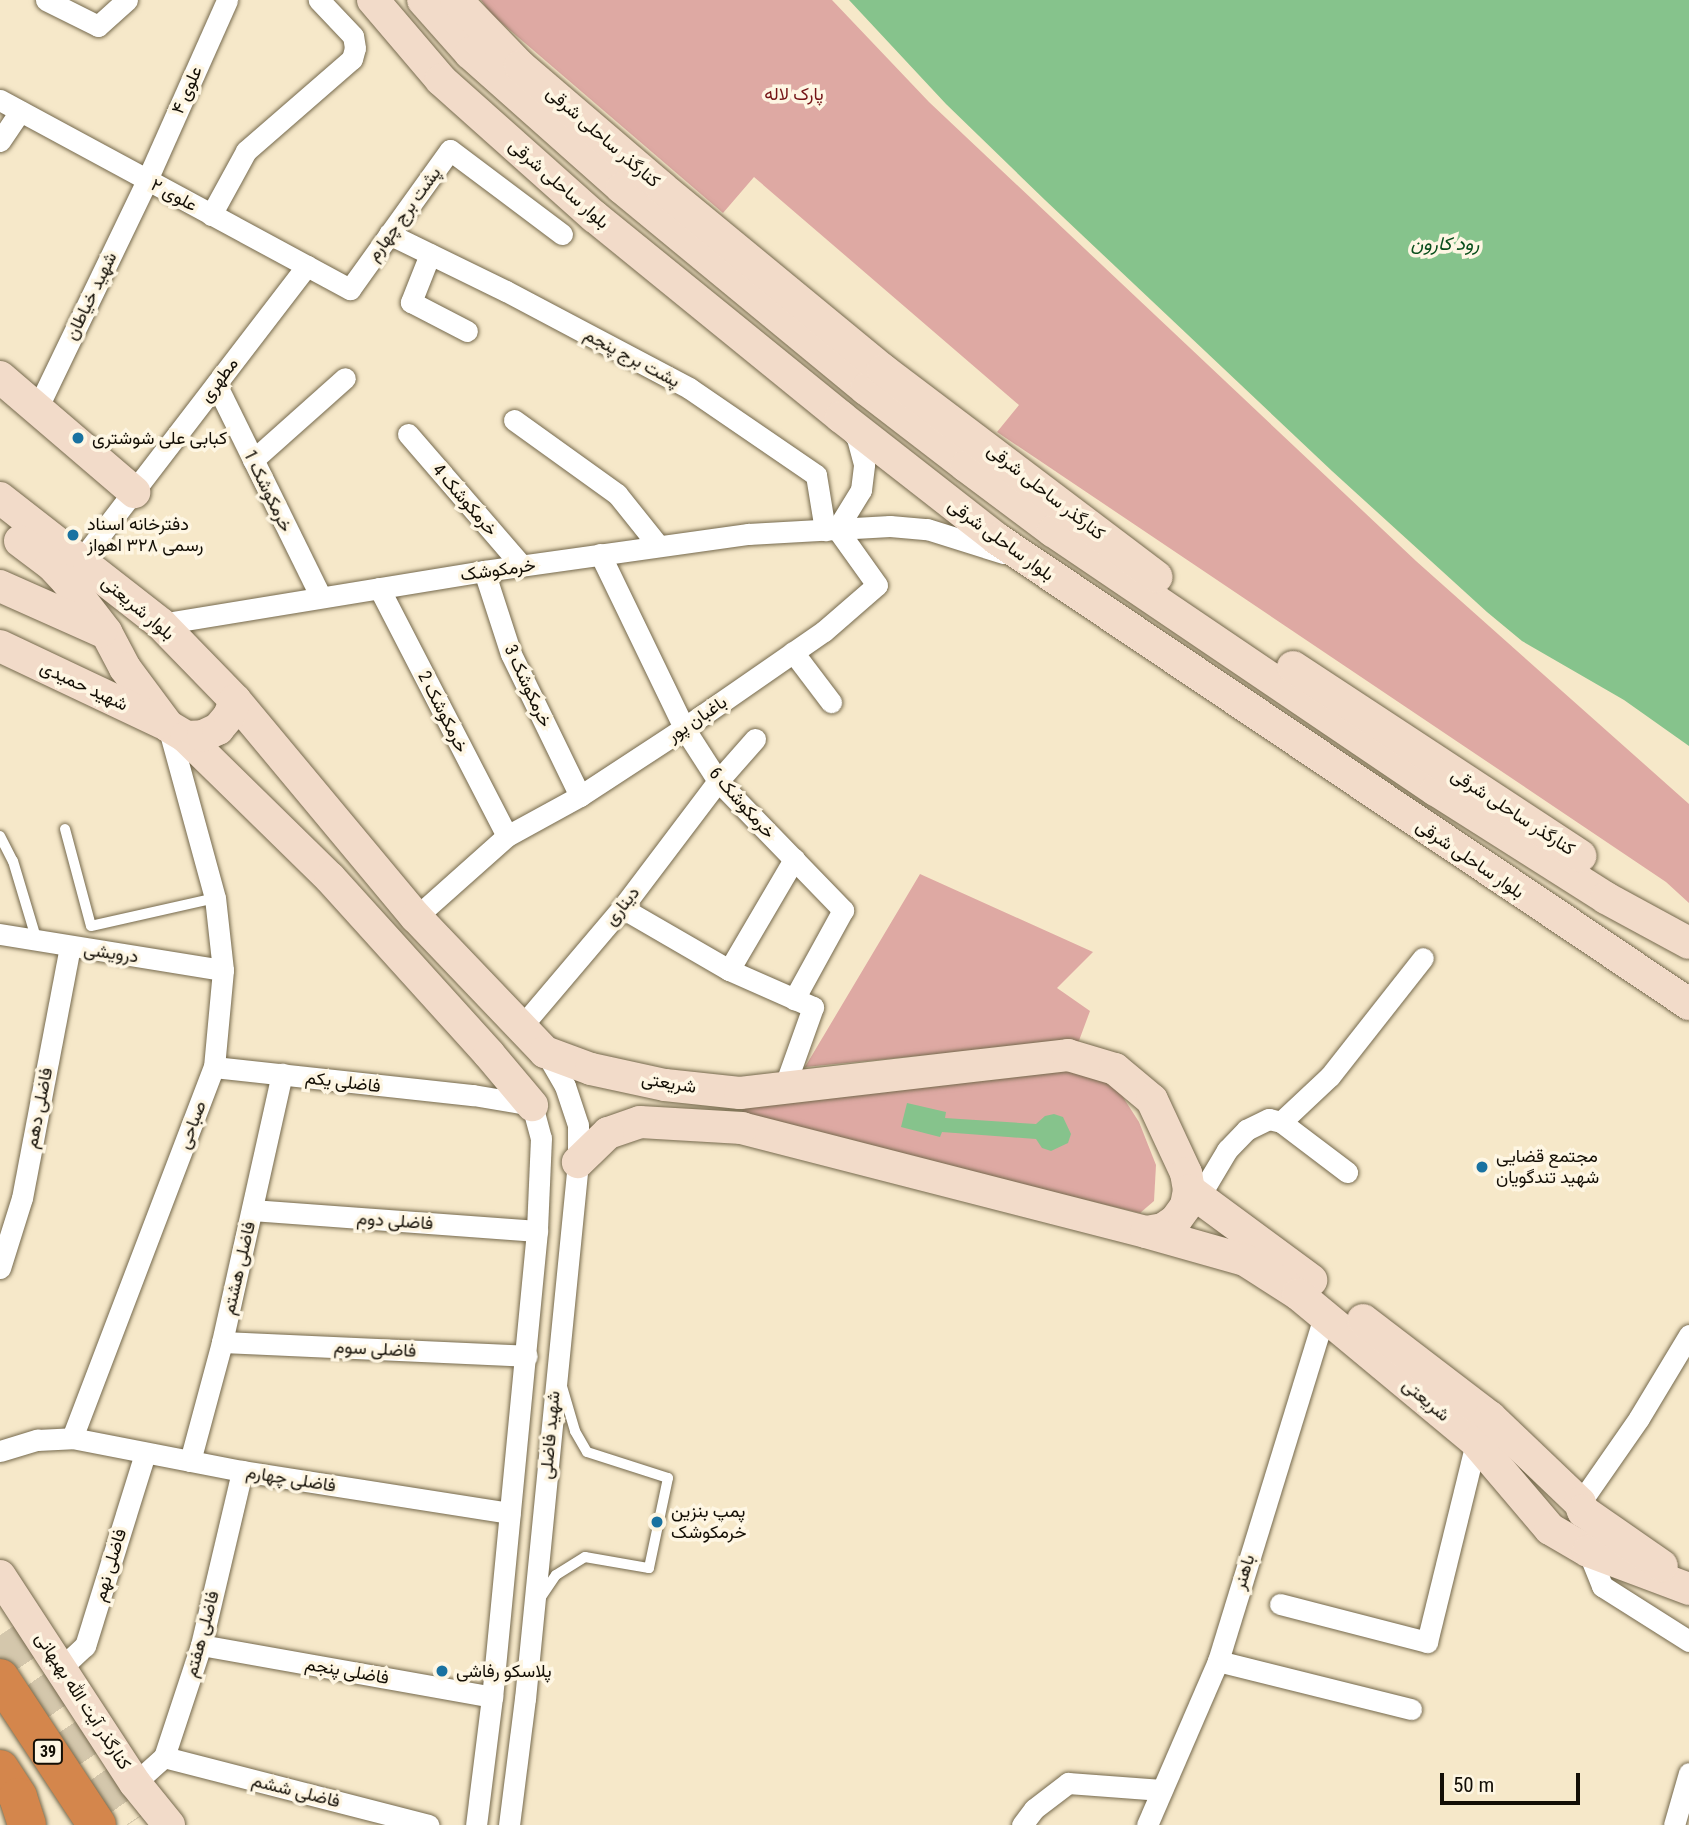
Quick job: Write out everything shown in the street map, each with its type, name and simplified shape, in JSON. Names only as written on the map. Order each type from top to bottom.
[{"type":"highway","name":"39","points":[[0,1678],[97,1825]]},
{"type":"main road","name":"بلوار ساحلی شرقی","points":[[373,0],[450,88],[595,217],[841,417],[1031,564],[1689,1004]]},
{"type":"main road","points":[[423,0],[470,53],[622,188],[866,389],[975,455],[1053,531],[1436,790],[1606,898],[1681,938]]},
{"type":"main road","name":"کنارگذر ساحلی شرقی","points":[[456,0],[520,66],[883,370],[975,455]]},
{"type":"main road","points":[[0,377],[36,411],[134,492]]},
{"type":"main road","name":"بلوار شریعتی","points":[[0,498],[153,619],[235,700]]},
{"type":"main road","name":"بلوار شریعتی","points":[[0,526],[51,564],[106,632],[125,668],[177,732]]},
{"type":"main road","points":[[0,586],[106,632],[120,621],[153,619]]},
{"type":"main road","name":"شهید حمیدی","points":[[1,649],[177,732]]},
{"type":"main road","points":[[177,732],[203,736],[218,729],[229,716],[235,700]]},
{"type":"main road","name":"شریعتی","points":[[235,700],[416,917],[545,1052],[592,1069],[666,1085],[740,1093],[1068,1055],[1115,1069],[1152,1100],[1194,1194],[1655,1569],[1689,1589]]},
{"type":"main road","points":[[177,732],[330,878],[532,1105]]},
{"type":"main road","name":"شریعتی","points":[[578,1162],[608,1133],[640,1122],[742,1128],[1245,1260],[1325,1314],[1483,1430],[1565,1535],[1655,1569],[1689,1578]]},
{"type":"main road","points":[[1146,1232],[1163,1229],[1176,1220],[1194,1194]]},
{"type":"main road","points":[[1565,1535],[1580,1524],[1578,1504]]},
{"type":"main road","name":"کنارگذر آیت الله بهبهانی","points":[[0,1576],[135,1783],[169,1825]]},
{"type":"street","points":[[46,0],[98,26],[127,0]]},
{"type":"street","name":"علوی ۴","points":[[147,180],[227,0]]},
{"type":"street","points":[[211,215],[246,151],[352,59],[355,48],[353,36],[319,0]]},
{"type":"street","name":"علوی ۲","points":[[0,100],[350,289]]},
{"type":"street","points":[[0,141],[20,111]]},
{"type":"street","name":"پشت برج چهارم","points":[[350,289],[450,150],[562,233]]},
{"type":"street","name":"شهید خیاطان","points":[[36,411],[147,180]]},
{"type":"street","name":"پشت برج پنجم","points":[[389,234],[689,388],[816,475],[831,530]]},
{"type":"street","points":[[430,254],[411,302],[467,331]]},
{"type":"street","name":"مطهری","points":[[81,560],[307,266]]},
{"type":"street","points":[[253,460],[345,377]]},
{"type":"street","name":"خرمکوشک 1","points":[[216,384],[321,597]]},
{"type":"street","points":[[831,530],[861,490],[864,464],[857,438],[841,417]]},
{"type":"street","points":[[514,420],[617,494],[657,544]]},
{"type":"street","name":"خرمکوشک 4","points":[[408,434],[522,566]]},
{"type":"street","name":"خرمکوشک","points":[[153,619],[379,589],[657,544],[748,534],[890,526],[927,529],[1031,564]]},
{"type":"street","name":"باغبان پور","points":[[416,917],[507,836],[580,796],[684,728],[824,631],[877,585],[831,530]]},
{"type":"street","name":"خرمکوشک 6","points":[[600,554],[684,728],[718,781],[843,910],[794,999]]},
{"type":"street","name":"خرمکوشک 3","points":[[484,571],[511,654],[580,796]]},
{"type":"street","name":"خرمکوشک 2","points":[[379,589],[507,836]]},
{"type":"street","points":[[793,652],[831,702]]},
{"type":"street","name":"صباحی","points":[[72,1438],[214,1067],[223,970],[215,898],[177,732]]},
{"type":"street","name":"دیناری","points":[[521,1027],[622,908],[718,781],[755,739]]},
{"type":"street","points":[[729,970],[793,859]]},
{"type":"street","points":[[622,908],[729,970],[813,1007],[784,1088]]},
{"type":"street","name":"درویشی","points":[[0,934],[79,949],[223,970]]},
{"type":"street","name":"فاضلی دهم","points":[[0,1268],[22,1198],[79,949]]},
{"type":"street","points":[[1282,1122],[1330,1076],[1423,958]]},
{"type":"street","name":"شهید فاضلی","points":[[509,1825],[534,1608],[578,1162],[578,1125],[565,1086],[545,1052]]},
{"type":"street","points":[[473,1095],[486,1091],[497,1077],[489,1054]]},
{"type":"street","name":"فاضلی یکم","points":[[214,1067],[473,1095],[532,1105]]},
{"type":"street","name":"فاضلی هشتم","points":[[190,1461],[222,1342],[282,1074]]},
{"type":"street","name":"شهید فاضلی","points":[[476,1825],[527,1356],[537,1231],[541,1139],[532,1105]]},
{"type":"street","points":[[1194,1194],[1227,1150],[1246,1130],[1269,1119],[1282,1122],[1348,1172]]},
{"type":"street","name":"فاضلی دوم","points":[[252,1210],[537,1231]]},
{"type":"street","name":"باهنر","points":[[1147,1825],[1219,1661],[1325,1314]]},
{"type":"street","points":[[1578,1504],[1639,1418],[1689,1335]]},
{"type":"street","name":"فاضلی سوم","points":[[222,1342],[527,1356]]},
{"type":"street","points":[[1280,1604],[1427,1642],[1483,1430]]},
{"type":"street","points":[[0,1451],[37,1440],[72,1438]]},
{"type":"street","name":"فاضلی چهارم","points":[[72,1438],[242,1471],[510,1513]]},
{"type":"street","name":"فاضلی نهم","points":[[61,1668],[85,1646],[145,1453]]},
{"type":"street","name":"فاضلی هفتم","points":[[135,1783],[164,1757],[201,1645],[242,1471]]},
{"type":"street","points":[[1565,1535],[1602,1586],[1689,1641]]},
{"type":"street","name":"فاضلی پنجم","points":[[201,1645],[492,1696]]},
{"type":"street","points":[[1219,1661],[1411,1709]]},
{"type":"street","name":"فاضلی ششم","points":[[164,1757],[428,1825]]},
{"type":"street","points":[[1674,1825],[1689,1773]]},
{"type":"street","points":[[1022,1825],[1034,1809],[1068,1783],[1162,1790]]},
{"type":"lane","points":[[65,829],[91,926],[79,949]]},
{"type":"lane","points":[[0,836],[13,861],[37,941]]},
{"type":"lane","points":[[91,926],[215,898]]},
{"type":"lane","points":[[534,1608],[556,1575],[584,1557],[649,1568],[668,1478],[587,1452],[575,1431],[556,1364]]},
{"type":"green space","name":"پارک لاله","points":[[481,0],[832,0],[929,102],[1416,561],[1689,804],[1689,903],[1666,882],[997,432],[1019,405],[754,177],[723,213],[491,14]]},
{"type":"green space","points":[[920,874],[1093,952],[1057,988],[1090,1011],[1077,1046],[1052,1043],[805,1067]]},
{"type":"green space","points":[[1065,1064],[1110,1077],[1139,1122],[1156,1165],[1154,1201],[1140,1213],[743,1118],[742,1102]]},
{"type":"water","name":"رود کارون","points":[[849,0],[1689,0],[1689,746],[1624,700],[1522,641],[1487,612],[1332,471],[1045,200],[946,104]]},
{"type":"water","points":[[907,1103],[946,1112],[945,1118],[1036,1124],[1045,1116],[1054,1114],[1063,1117],[1071,1134],[1068,1143],[1051,1151],[1042,1148],[1036,1139],[942,1132],[940,1137],[901,1127]]},
{"type":"tunnel","points":[[0,1635],[128,1825]]},
{"type":"place","name":"کبابی علی شوشتری","points":[[78,438]]},
{"type":"place","name":"دفترخانه اسناد رسمی ۳۲۸ اهواز","points":[[73,535]]},
{"type":"place","name":"مجتمع قضایی شهید تندگویان","points":[[1482,1167]]},
{"type":"place","name":"پمپ بنزین خرمکوشک","points":[[657,1522]]},
{"type":"place","name":"پلاسکو رفاشی","points":[[442,1671]]}]
